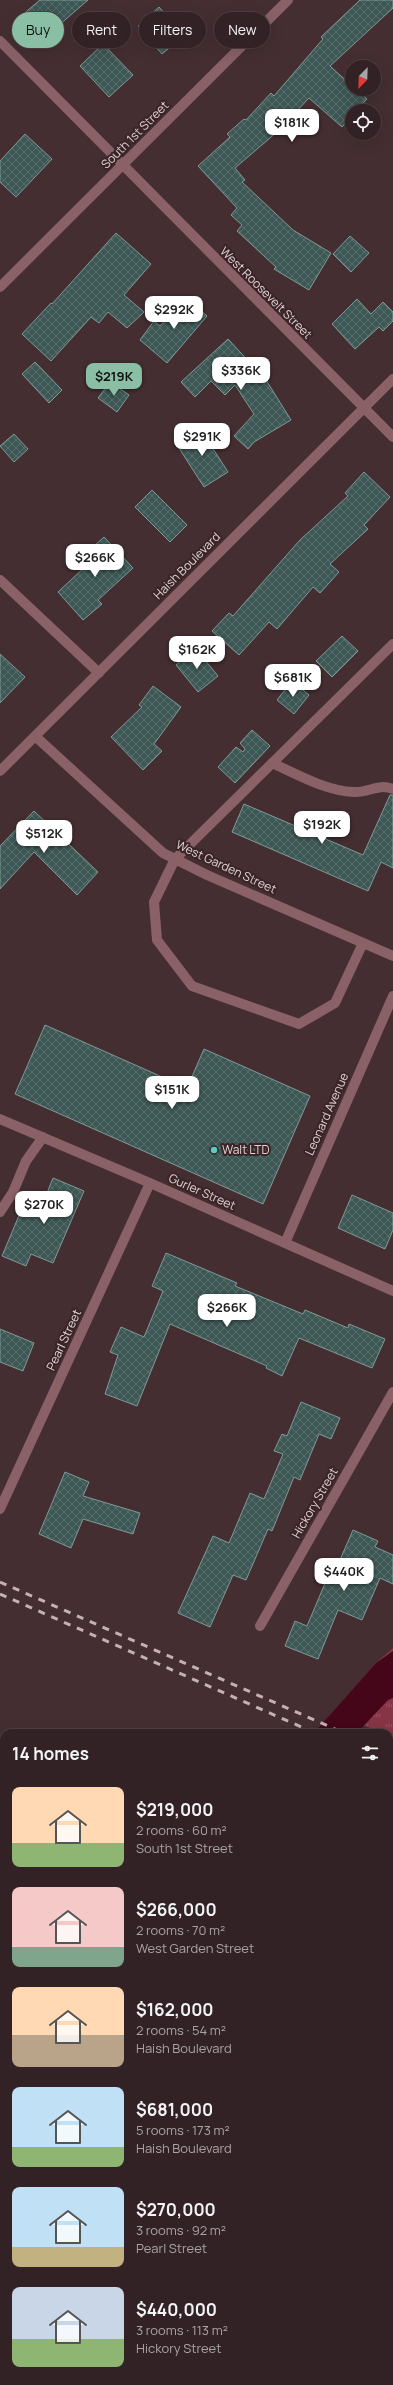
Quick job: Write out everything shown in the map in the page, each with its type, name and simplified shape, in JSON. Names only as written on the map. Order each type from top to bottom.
[{"type":"street","name":"South 1st Street","points":[[0,288],[288,0]]},
{"type":"street","name":"West Roosevelt Street","points":[[0,41],[122,166],[393,437]]},
{"type":"street","name":"Haish Boulevard","points":[[0,770],[393,379]]},
{"type":"street","points":[[0,580],[99,672]]},
{"type":"street","points":[[363,943],[335,1003],[299,1024],[192,986],[157,940],[154,902],[175,859],[393,644]]},
{"type":"street","name":"West Garden Street","points":[[34,736],[150,843],[175,859],[207,875],[393,956]]},
{"type":"street","points":[[272,763],[327,786],[354,792],[386,786],[393,789]]},
{"type":"street","name":"Leonard Avenue","points":[[285,1243],[393,996]]},
{"type":"street","name":"Gurler Street","points":[[0,1119],[150,1183],[393,1291]]},
{"type":"street","points":[[0,1212],[13,1192],[26,1161],[43,1137]]},
{"type":"street","name":"Pearl Street","points":[[0,1509],[150,1183]]},
{"type":"street","name":"Hickory Street","points":[[260,1626],[393,1392]]},
{"type":"green space","points":[[393,1648],[393,1729],[373,1729],[333,1712],[376,1663]]},
{"type":"shaded area","points":[[393,1651],[393,1698],[388,1700],[361,1729],[318,1729],[376,1663]]},
{"type":"building","points":[[40,0],[88,0],[74,12],[72,12],[72,14],[64,21],[64,12],[26,12]]},
{"type":"building","points":[[360,0],[393,0],[393,8],[330,66],[345,80],[345,96],[364,96],[367,99],[362,104],[345,104],[345,124],[342,127],[309,98],[277,132],[235,168],[245,180],[242,182],[293,230],[331,253],[309,290],[274,269],[276,267],[237,231],[242,225],[231,215],[237,208],[198,166],[230,137],[227,134],[244,119],[246,120],[271,93],[274,96],[323,39],[321,37]]},
{"type":"building","points":[[159,7],[163,12],[153,12]]},
{"type":"building","points":[[99,48],[107,48],[133,75],[109,97],[80,66]]},
{"type":"building","points":[[157,48],[169,48],[162,54]]},
{"type":"building","points":[[25,134],[52,159],[16,197],[0,182],[0,161]]},
{"type":"building","points":[[116,233],[151,264],[124,295],[144,312],[127,328],[108,312],[99,323],[91,317],[51,361],[22,334],[51,303],[52,304]]},
{"type":"building","points":[[350,236],[369,253],[351,272],[333,254]]},
{"type":"building","points":[[185,297],[207,316],[167,363],[140,340],[154,321],[160,326]]},
{"type":"building","points":[[357,299],[371,314],[383,302],[393,312],[393,321],[383,331],[379,327],[355,349],[332,324]]},
{"type":"building","points":[[228,339],[266,380],[291,420],[254,442],[248,449],[234,436],[254,414],[235,385],[225,395],[211,381],[195,397],[181,382]]},
{"type":"building","points":[[35,362],[62,390],[49,403],[22,374]]},
{"type":"building","points":[[110,382],[129,395],[117,412],[98,398]]},
{"type":"building","points":[[199,427],[228,472],[204,487],[175,442]]},
{"type":"building","points":[[14,434],[28,449],[14,462],[0,446]]},
{"type":"building","points":[[364,472],[390,497],[364,525],[368,529],[330,564],[339,572],[320,593],[313,587],[277,629],[269,622],[239,655],[212,631],[229,613],[233,616],[300,540],[348,496],[345,493]]},
{"type":"building","points":[[152,490],[187,525],[170,542],[135,507]]},
{"type":"building","points":[[104,537],[133,568],[98,600],[102,604],[83,620],[58,592],[87,565],[81,558]]},
{"type":"building","points":[[342,636],[358,651],[332,677],[316,661]]},
{"type":"building","points":[[196,649],[218,676],[198,692],[176,665]]},
{"type":"building","points":[[0,654],[25,677],[0,703]]},
{"type":"building","points":[[292,681],[309,695],[294,714],[277,700]]},
{"type":"building","points":[[153,686],[181,707],[154,744],[162,751],[143,770],[111,737],[142,707],[139,705]]},
{"type":"building","points":[[252,730],[270,746],[235,783],[218,767],[236,747],[243,752],[245,749],[240,743]]},
{"type":"building","points":[[390,795],[393,795],[393,868],[381,862],[368,891],[232,832],[244,804],[363,855]]},
{"type":"building","points":[[34,811],[98,872],[77,895],[34,852],[0,889],[0,846]]},
{"type":"building","name":"Walt LTD","points":[[45,1025],[187,1088],[204,1049],[310,1096],[263,1204],[15,1094]]},
{"type":"building","points":[[53,1178],[84,1191],[53,1263],[31,1254],[26,1266],[2,1256],[23,1206],[39,1213]]},
{"type":"building","points":[[352,1195],[393,1213],[393,1230],[385,1249],[338,1228]]},
{"type":"building","points":[[166,1253],[237,1283],[235,1286],[303,1314],[305,1310],[348,1328],[349,1324],[385,1339],[372,1368],[299,1338],[282,1376],[266,1368],[267,1366],[170,1324],[137,1406],[105,1394],[118,1355],[110,1352],[121,1327],[144,1337],[163,1291],[152,1286]]},
{"type":"building","points":[[0,1329],[34,1343],[23,1371],[0,1362]]},
{"type":"building","points":[[301,1402],[340,1418],[331,1439],[319,1434],[300,1480],[294,1477],[272,1531],[268,1529],[246,1580],[233,1575],[210,1627],[178,1613],[213,1536],[229,1543],[250,1493],[264,1499],[283,1454],[274,1451],[282,1434],[287,1436]]},
{"type":"building","points":[[65,1472],[89,1482],[83,1496],[140,1513],[133,1534],[83,1519],[71,1548],[39,1534]]},
{"type":"building","points":[[353,1530],[378,1541],[375,1547],[393,1555],[393,1584],[380,1578],[362,1620],[338,1610],[318,1659],[285,1646],[295,1621],[307,1626],[329,1574],[333,1576]]},
{"type":"railway","points":[[0,1582],[335,1729]]},
{"type":"railway","points":[[0,1594],[306,1729]]},
{"type":"place","name":"Walt LTD","points":[[214,1150]]}]
